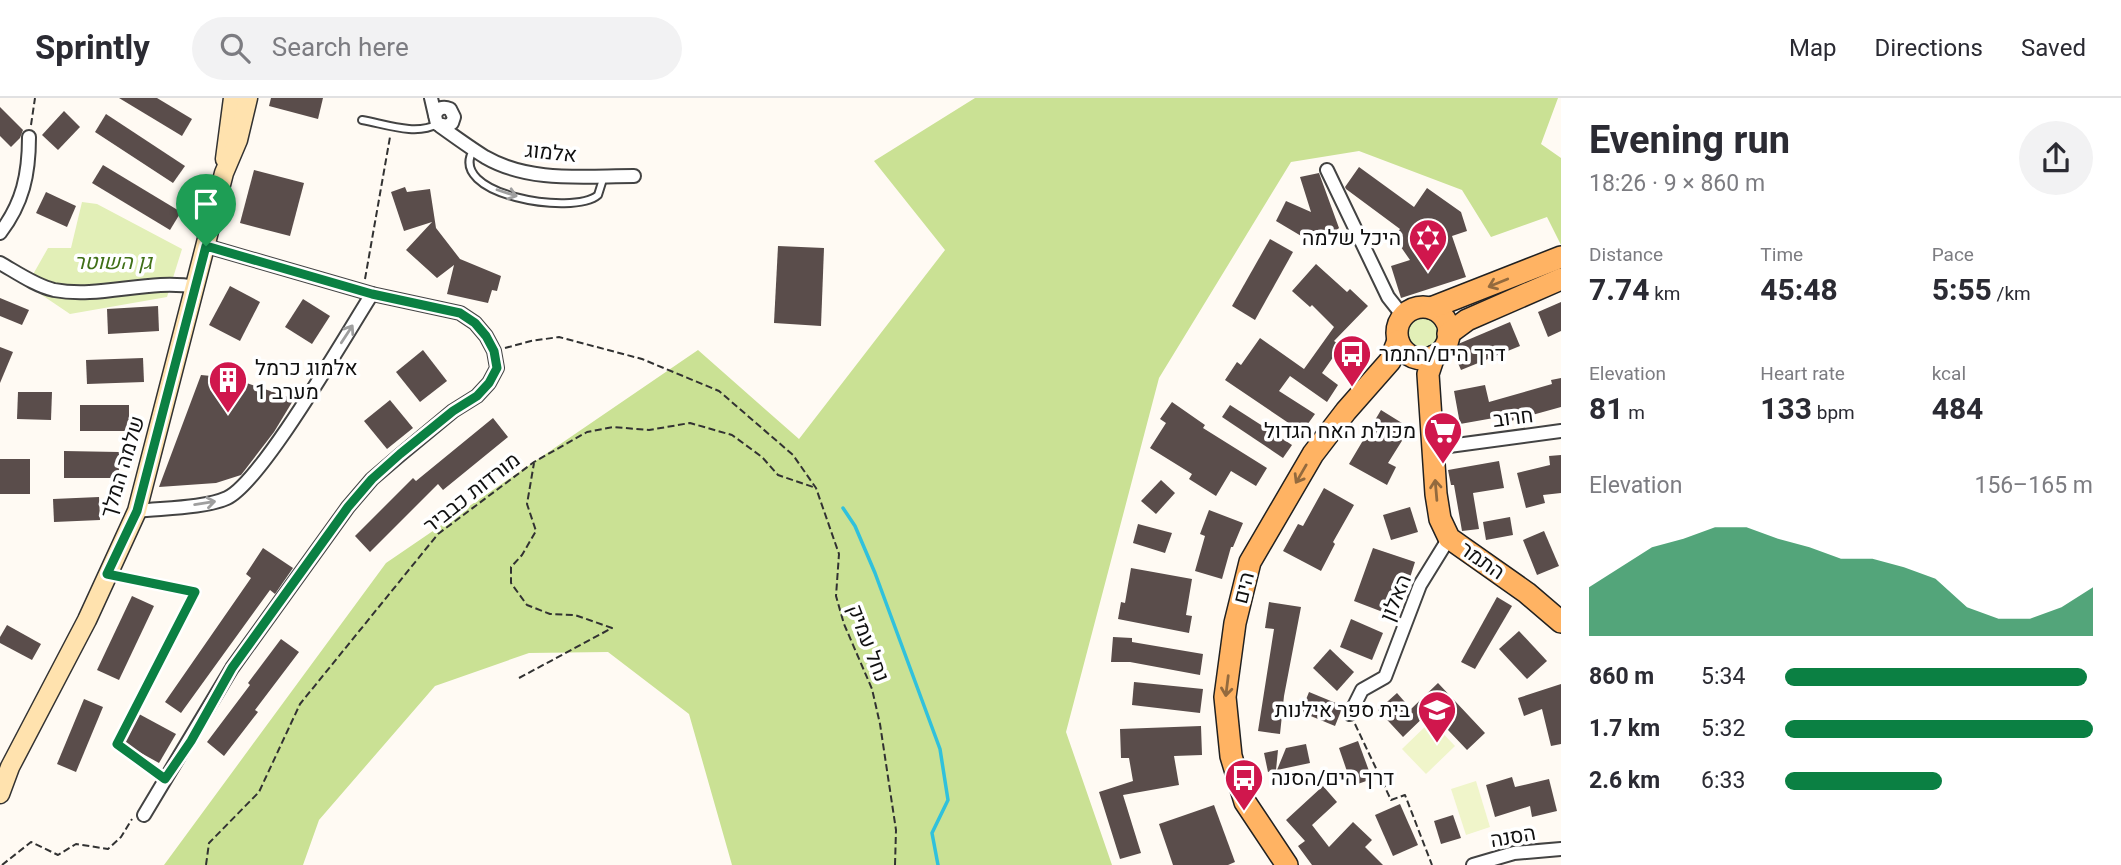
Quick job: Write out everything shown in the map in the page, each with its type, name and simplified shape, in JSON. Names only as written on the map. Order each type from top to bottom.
[{"type":"main road","points":[[1430,309],[1442,316],[1448,328],[1444,347],[1434,356],[1427,358],[1412,356],[1406,353],[1398,341],[1397,328],[1403,316],[1415,308],[1430,309],[1561,257]]},
{"type":"main road","points":[[1448,334],[1467,320],[1561,279]]},
{"type":"main road","name":"הים","points":[[1287,865],[1245,802],[1231,756],[1225,697],[1235,623],[1250,562],[1312,454],[1390,361],[1398,341]]},
{"type":"main road","name":"התמר","points":[[1434,356],[1428,374],[1436,494],[1440,519],[1449,538],[1527,593],[1561,622]]},
{"type":"street","name":"שלמה המלך","points":[[224,173],[226,137],[233,98]]},
{"type":"street","name":"שלמה המלך","points":[[0,794],[5,764],[87,620],[137,511],[224,173],[238,140],[248,98]]},
{"type":"street","points":[[431,98],[437,122]]},
{"type":"street","points":[[441,98],[472,147]]},
{"type":"street","points":[[437,122],[441,108],[452,113]]},
{"type":"street","name":"אלמוג","points":[[437,122],[499,164],[534,175],[634,176]]},
{"type":"street","points":[[0,233],[15,213],[29,166],[29,137]]},
{"type":"street","points":[[1327,170],[1388,297],[1403,316]]},
{"type":"street","points":[[144,815],[191,741],[232,668],[348,507],[372,479],[400,454],[453,411],[477,396],[489,383],[497,368],[494,351],[475,323],[460,313],[368,293],[206,246]]},
{"type":"street","points":[[0,263],[51,289],[71,292],[174,284],[196,287]]},
{"type":"street","points":[[137,511],[209,503],[228,498],[243,487],[258,470],[290,422],[368,293]]},
{"type":"street","name":"חרוב","points":[[1433,433],[1449,446],[1561,432]]},
{"type":"street","name":"האלון","points":[[1350,714],[1362,690],[1385,677],[1420,585],[1449,538]]},
{"type":"street","name":"הסנה","points":[[1472,865],[1514,853],[1561,849]]},
{"type":"lane","points":[[362,120],[424,129],[437,122]]},
{"type":"lane","points":[[472,147],[468,157],[473,176],[480,182],[510,195],[556,203],[586,202],[598,195],[604,176]]},
{"type":"path","points":[[29,137],[35,98]]},
{"type":"path","points":[[368,293],[391,125]]},
{"type":"path","points":[[383,186],[389,187]]},
{"type":"path","name":"נחל עמיק","points":[[494,351],[559,337],[642,359],[719,391],[793,455],[816,488],[839,554],[836,596],[844,624],[872,689],[880,724],[896,830],[895,865]]},
{"type":"path","name":"מורדות כבביר","points":[[206,865],[209,843],[259,792],[300,704],[429,545],[438,534],[534,462],[587,432],[613,427],[649,430],[690,423],[732,435],[762,457],[778,475],[816,488]]},
{"type":"path","points":[[519,678],[612,628],[575,615],[550,614],[527,605],[511,583],[512,568],[536,531],[527,504],[534,462]]},
{"type":"path","points":[[107,574],[195,592],[117,744],[165,779]]},
{"type":"path","points":[[1350,714],[1391,800],[1405,795],[1432,865]]},
{"type":"path","points":[[2,865],[31,842],[58,855],[76,844],[107,849],[121,837],[136,813],[144,815]]},
{"type":"green space","points":[[975,98],[1558,98],[1541,144],[1561,158],[1561,245],[1547,217],[1491,237],[1462,190],[1359,151],[1291,162],[1159,378],[1066,732],[1112,865],[732,865],[689,714],[608,652],[529,653],[435,686],[319,820],[303,865],[164,865],[386,563],[698,350],[799,439],[945,250],[874,161]]},
{"type":"green space","name":"גן השוטר","points":[[82,202],[97,204],[182,249],[167,297],[70,314],[27,285],[48,248],[71,248]]},
{"type":"green space","points":[[1423,314],[1435,320],[1441,332],[1435,344],[1423,350],[1411,344],[1405,332],[1411,320]]},
{"type":"green space","points":[[1431,721],[1455,746],[1426,774],[1402,749]]},
{"type":"green space","points":[[1476,781],[1490,827],[1466,835],[1451,789]]},
{"type":"building","points":[[119,98],[157,98],[192,119],[182,136]]},
{"type":"building","points":[[271,98],[323,98],[318,119],[269,106]]},
{"type":"building","points":[[0,107],[23,130],[20,138],[11,147],[0,136]]},
{"type":"building","points":[[64,111],[80,127],[58,150],[42,135]]},
{"type":"building","points":[[106,114],[185,166],[173,183],[95,132]]},
{"type":"building","points":[[103,165],[181,212],[170,230],[92,183]]},
{"type":"building","points":[[1359,167],[1414,207],[1427,188],[1461,212],[1467,231],[1452,236],[1466,277],[1401,298],[1391,266],[1410,260],[1394,237],[1400,229],[1346,189]]},
{"type":"building","points":[[254,170],[304,183],[290,236],[240,223]]},
{"type":"building","points":[[1319,173],[1339,228],[1318,246],[1276,221],[1286,201],[1311,212],[1300,177]]},
{"type":"building","points":[[405,187],[407,192],[430,189],[436,228],[460,259],[501,276],[497,291],[492,290],[488,303],[447,294],[454,265],[437,278],[406,250],[432,222],[404,231],[391,192]]},
{"type":"building","points":[[46,192],[76,206],[67,227],[36,213]]},
{"type":"building","points":[[1270,239],[1293,252],[1255,320],[1232,306]]},
{"type":"building","points":[[778,246],[824,248],[821,326],[774,323]]},
{"type":"building","points":[[1316,264],[1347,292],[1350,289],[1368,306],[1334,341],[1341,346],[1322,373],[1338,385],[1327,402],[1290,376],[1279,391],[1315,414],[1302,432],[1225,380],[1237,362],[1241,365],[1260,338],[1304,369],[1334,327],[1312,305],[1310,307],[1292,291]]},
{"type":"building","points":[[230,286],[260,302],[240,341],[209,325]]},
{"type":"building","points":[[0,298],[29,310],[22,325],[0,316]]},
{"type":"building","points":[[303,299],[330,316],[312,344],[285,327]]},
{"type":"building","points":[[1561,302],[1561,331],[1548,337],[1538,312]]},
{"type":"building","points":[[158,306],[159,331],[108,334],[107,309]]},
{"type":"building","points":[[1510,322],[1520,346],[1461,370],[1451,347]]},
{"type":"building","points":[[0,347],[13,352],[0,383]]},
{"type":"building","points":[[423,350],[447,381],[420,402],[396,372]]},
{"type":"building","points":[[143,358],[144,382],[87,384],[86,360]]},
{"type":"building","points":[[201,375],[232,378],[294,399],[274,432],[241,475],[216,483],[159,487]]},
{"type":"building","points":[[1561,378],[1561,407],[1507,422],[1505,416],[1460,424],[1454,391],[1485,385],[1489,402],[1552,384],[1551,380]]},
{"type":"building","points":[[18,392],[52,392],[51,420],[17,419]]},
{"type":"building","points":[[390,400],[413,428],[387,449],[364,421]]},
{"type":"building","points":[[1172,402],[1205,425],[1203,428],[1267,468],[1256,486],[1231,471],[1216,496],[1189,479],[1192,474],[1150,448],[1166,423],[1160,419]]},
{"type":"building","points":[[80,405],[129,405],[129,431],[80,431]]},
{"type":"building","points":[[1230,405],[1292,445],[1283,458],[1222,417]]},
{"type":"building","points":[[1381,410],[1410,428],[1388,463],[1396,467],[1387,485],[1349,464]]},
{"type":"building","points":[[493,418],[508,437],[443,490],[438,484],[370,552],[355,536],[413,478],[416,481]]},
{"type":"building","points":[[64,451],[119,452],[119,478],[64,478]]},
{"type":"building","points":[[1561,455],[1561,493],[1543,495],[1545,503],[1526,508],[1517,473],[1550,465],[1549,456]]},
{"type":"building","points":[[0,459],[30,459],[30,494],[0,494]]},
{"type":"building","points":[[1499,461],[1504,488],[1473,493],[1479,529],[1462,531],[1454,485],[1451,485],[1448,470]]},
{"type":"building","points":[[1161,480],[1175,493],[1156,514],[1141,501]]},
{"type":"building","points":[[1324,488],[1354,505],[1333,542],[1335,544],[1321,571],[1283,551],[1298,524],[1303,526]]},
{"type":"building","points":[[99,497],[100,520],[54,522],[53,499]]},
{"type":"building","points":[[1410,507],[1418,532],[1391,540],[1383,515]]},
{"type":"building","points":[[1209,510],[1243,523],[1231,547],[1222,579],[1195,571],[1205,536],[1200,534]]},
{"type":"building","points":[[1510,517],[1513,535],[1486,540],[1483,522]]},
{"type":"building","points":[[1138,524],[1172,533],[1165,553],[1133,543]]},
{"type":"building","points":[[1544,531],[1559,566],[1537,575],[1523,540]]},
{"type":"building","points":[[263,548],[293,568],[275,594],[270,590],[181,713],[165,702],[251,578],[246,574]]},
{"type":"building","points":[[1373,548],[1415,562],[1408,584],[1400,582],[1388,614],[1354,601]]},
{"type":"building","points":[[1131,568],[1192,579],[1186,615],[1192,616],[1189,633],[1118,619],[1121,602],[1125,603]]},
{"type":"building","points":[[132,596],[154,606],[119,680],[97,670]]},
{"type":"building","points":[[1497,597],[1512,606],[1475,669],[1461,662]]},
{"type":"building","points":[[1269,602],[1301,607],[1284,696],[1280,734],[1258,731],[1274,629],[1265,628]]},
{"type":"building","points":[[1351,619],[1383,633],[1372,660],[1340,647]]},
{"type":"building","points":[[7,625],[41,644],[32,660],[0,643],[0,637]]},
{"type":"building","points":[[1519,631],[1547,661],[1527,679],[1499,649]]},
{"type":"building","points":[[1113,637],[1132,638],[1132,642],[1203,654],[1200,675],[1130,662],[1111,662]]},
{"type":"building","points":[[281,639],[299,652],[224,756],[207,742]]},
{"type":"building","points":[[1330,649],[1354,672],[1337,691],[1313,668]]},
{"type":"building","points":[[1134,682],[1203,689],[1200,713],[1132,705]]},
{"type":"building","points":[[1438,683],[1485,733],[1467,750],[1430,711],[1403,737],[1378,710],[1397,693],[1411,709]]},
{"type":"building","points":[[1561,684],[1561,744],[1551,746],[1542,709],[1524,716],[1518,698]]},
{"type":"building","points":[[1309,692],[1343,706],[1335,726],[1301,712]]},
{"type":"building","points":[[84,699],[103,707],[76,772],[57,764]]},
{"type":"building","points":[[139,714],[176,734],[159,763],[123,743]]},
{"type":"building","points":[[1201,726],[1202,755],[1174,756],[1179,785],[1123,795],[1141,853],[1120,859],[1099,792],[1133,781],[1129,758],[1121,758],[1120,729]]},
{"type":"building","points":[[1358,741],[1372,779],[1352,786],[1339,748]]},
{"type":"building","points":[[1306,744],[1310,763],[1277,770],[1286,748]]},
{"type":"building","points":[[1278,750],[1276,770],[1268,772],[1264,753]]},
{"type":"building","points":[[1512,777],[1515,787],[1549,779],[1557,811],[1532,817],[1530,806],[1495,817],[1486,785]]},
{"type":"building","points":[[1323,786],[1337,802],[1312,825],[1329,847],[1353,822],[1372,840],[1365,847],[1383,865],[1312,865],[1298,846],[1305,841],[1286,820]]},
{"type":"building","points":[[1400,804],[1418,845],[1393,856],[1375,815]]},
{"type":"building","points":[[1214,805],[1235,862],[1228,865],[1173,865],[1159,824]]},
{"type":"building","points":[[1453,815],[1461,838],[1441,844],[1434,821]]},
{"type":"waterway","points":[[843,508],[855,526],[875,573],[940,749],[948,800],[932,833],[938,865]]},
{"type":"place","name":"היכל שלמה","points":[[1428,272]]},
{"type":"place","name":"דרך הים/התמר","points":[[1352,388]]},
{"type":"place","name":"אלמוג כרמל מערב 1","points":[[228,414]]},
{"type":"place","name":"מכולת האח הגדול","points":[[1443,465]]},
{"type":"place","name":"בית ספר אילנות","points":[[1437,744]]},
{"type":"place","name":"דרך הים/הסנה","points":[[1244,812]]},
{"type":"route","points":[[206,246],[372,294],[460,313],[475,323],[486,336],[494,351],[497,368],[489,383],[477,396],[453,411],[400,454],[372,479],[348,507],[232,668],[191,741],[165,779],[117,744],[195,592],[107,574],[137,511],[206,246]]}]
